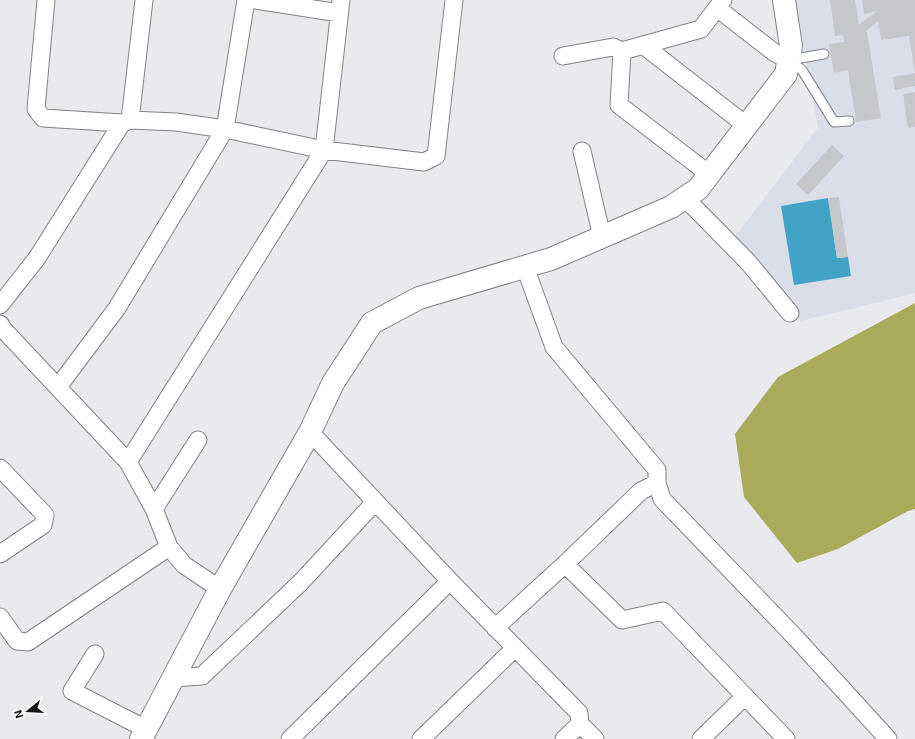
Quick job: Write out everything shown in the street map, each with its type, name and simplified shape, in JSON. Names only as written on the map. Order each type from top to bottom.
[{"type":"street","points":[[46,0],[36,108],[42,118],[126,122],[176,122],[225,129],[324,150],[424,162],[436,156],[454,0]]},
{"type":"street","points":[[0,306],[37,258],[126,122],[144,0]]},
{"type":"street","points":[[58,387],[117,308],[225,129],[246,0]]},
{"type":"street","points":[[128,462],[324,150],[340,7],[256,0]]},
{"type":"street","points":[[95,654],[72,691],[144,734],[220,589],[310,432],[332,383],[372,323],[419,298],[551,259],[671,207],[698,189],[786,74],[791,46],[784,0]]},
{"type":"street","points":[[563,56],[613,47],[622,50],[701,30],[720,4],[775,53],[789,60]]},
{"type":"street","points":[[643,45],[746,126]]},
{"type":"street","points":[[622,50],[619,105],[709,174]]},
{"type":"street","points":[[582,151],[602,237]]},
{"type":"street","points":[[685,198],[748,262],[790,313]]},
{"type":"street","points":[[525,267],[554,347],[657,470],[657,483],[662,500],[794,636],[888,739]]},
{"type":"street","points":[[1,328],[128,462],[154,509],[169,547],[184,565],[220,589]]},
{"type":"street","points":[[310,432],[450,581],[580,713],[580,724],[595,739]]},
{"type":"street","points":[[154,509],[198,440]]},
{"type":"street","points":[[0,468],[45,514],[43,525],[0,554]]},
{"type":"street","points":[[496,628],[641,491],[657,483]]},
{"type":"street","points":[[173,678],[202,676],[301,582],[375,502]]},
{"type":"street","points":[[0,617],[17,641],[28,642],[169,547]]},
{"type":"street","points":[[565,564],[622,620],[663,612],[786,739]]},
{"type":"street","points":[[290,739],[450,581]]},
{"type":"street","points":[[421,739],[515,648]]},
{"type":"street","points":[[701,739],[745,696]]},
{"type":"street","points":[[564,739],[580,724]]},
{"type":"lane","points":[[789,60],[824,54]]},
{"type":"lane","points":[[789,60],[802,70],[834,122],[849,121]]},
{"type":"shaded area","points":[[796,0],[915,0],[915,293],[801,321],[748,253],[733,239],[818,128]]},
{"type":"shaded area","points":[[915,303],[915,509],[908,511],[838,549],[797,563],[744,497],[735,434],[778,377]]},
{"type":"water","points":[[828,198],[837,258],[848,257],[851,276],[794,285],[781,206]]},
{"type":"building","points":[[830,0],[855,0],[859,25],[877,11],[864,14],[862,0],[915,0],[915,72],[909,36],[881,40],[878,21],[865,32],[867,32],[881,118],[856,122],[848,70],[834,73],[829,44],[844,42],[843,35],[835,36]]},
{"type":"building","points":[[915,73],[915,86],[895,90],[893,77]]},
{"type":"building","points":[[915,92],[915,127],[908,128],[903,94]]},
{"type":"building","points":[[832,145],[844,156],[808,195],[796,184]]},
{"type":"building","points":[[839,197],[848,257],[837,258],[828,198]]}]
